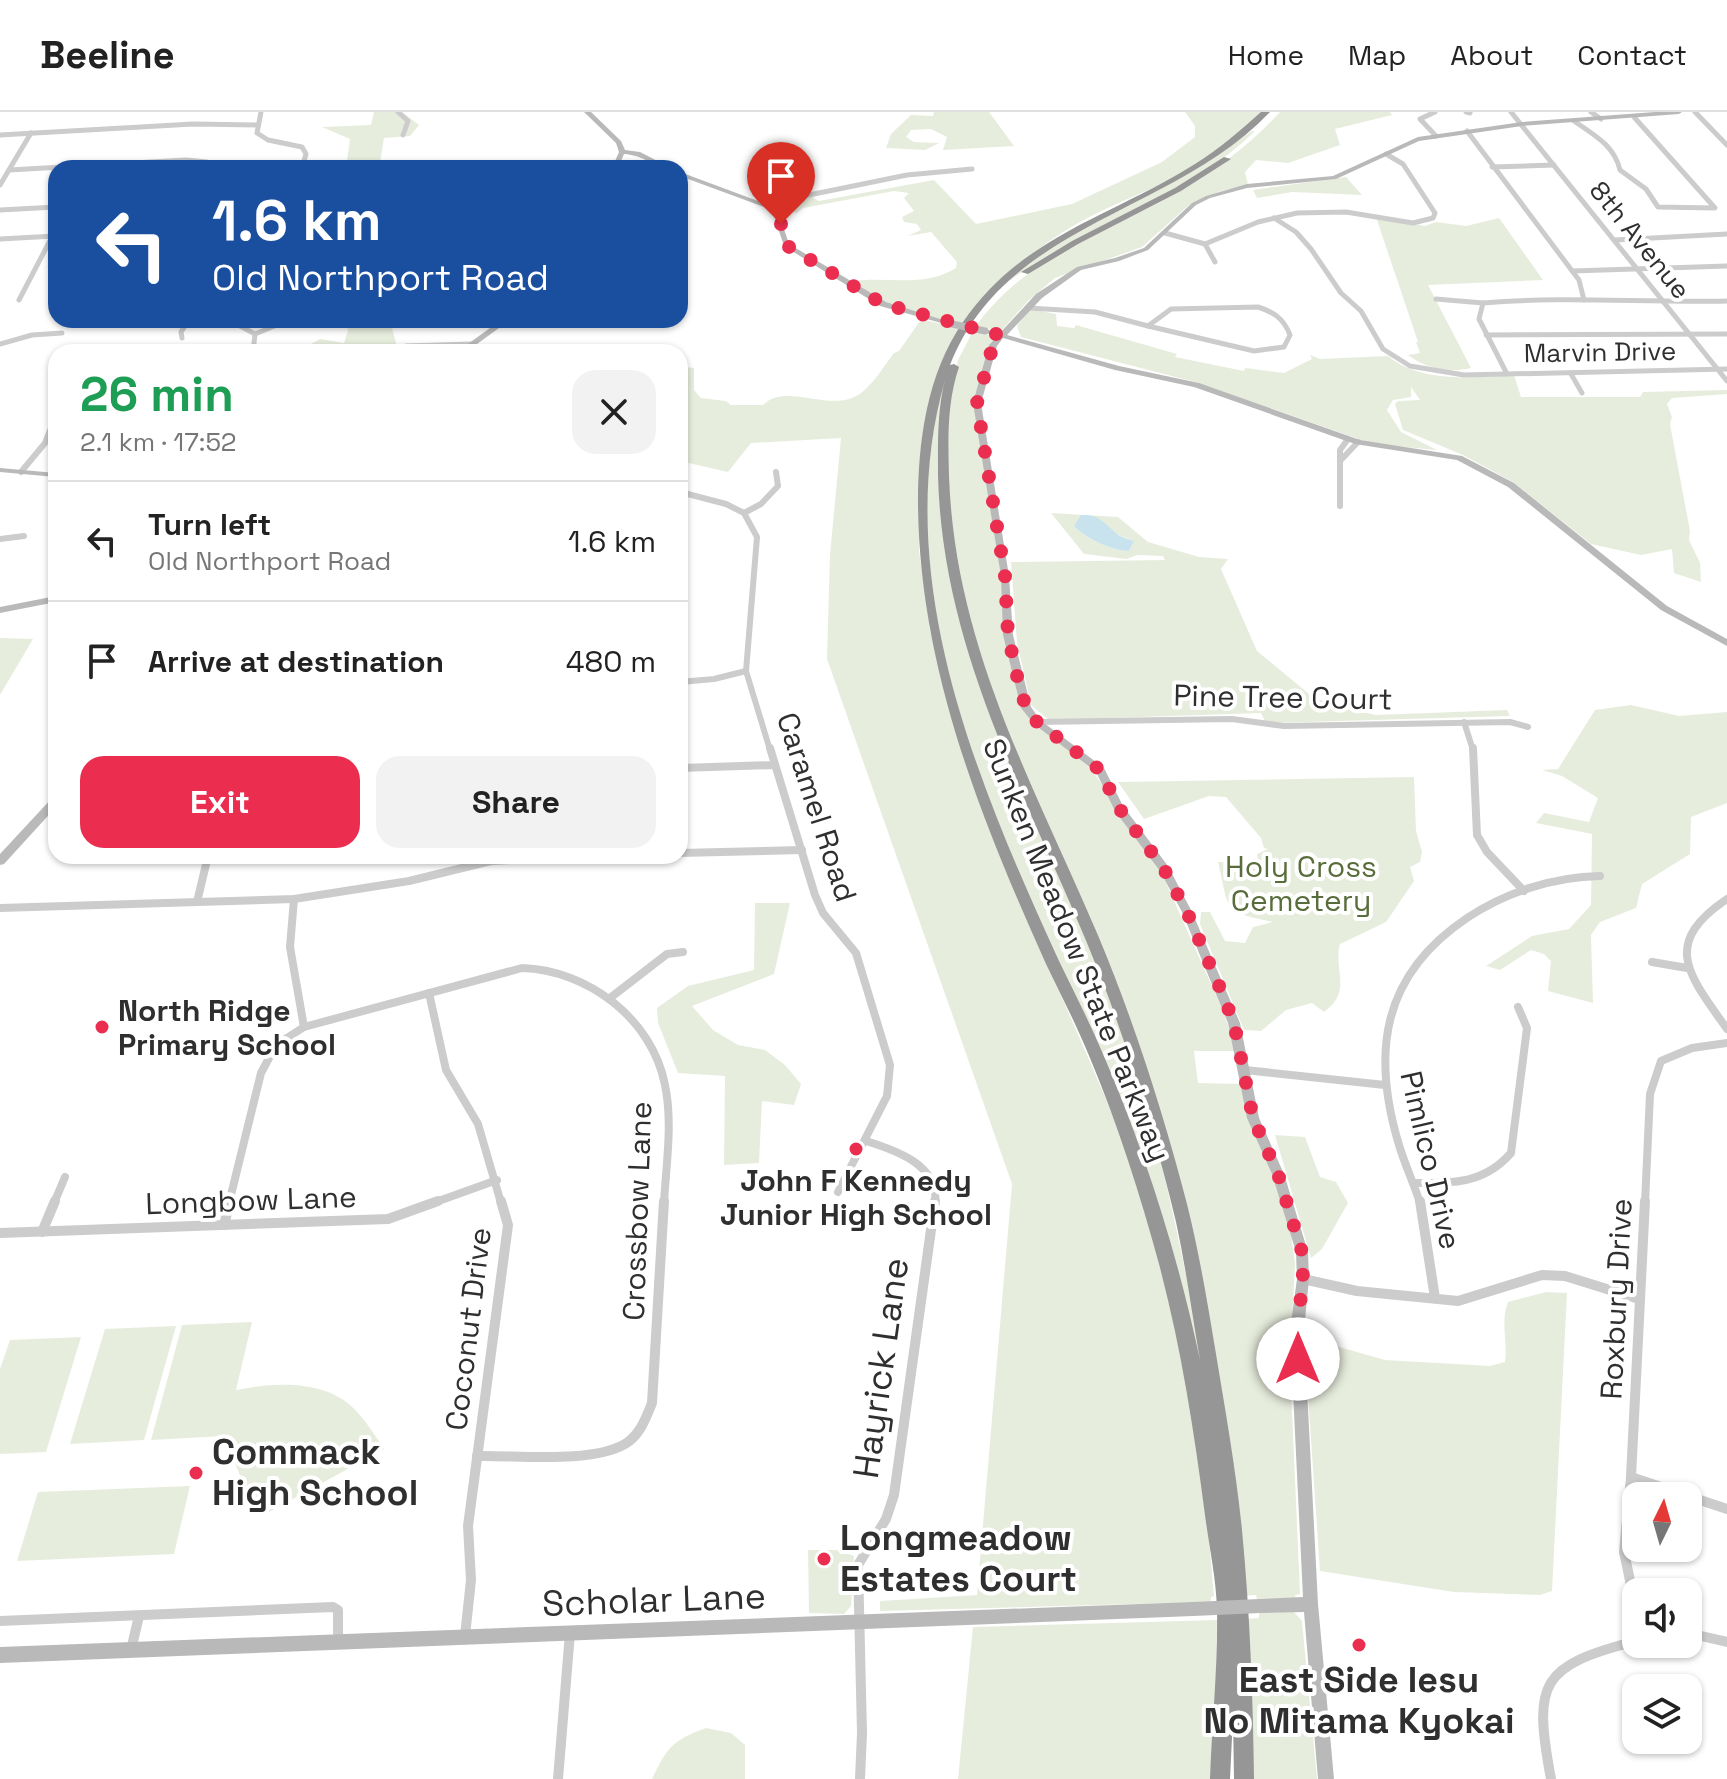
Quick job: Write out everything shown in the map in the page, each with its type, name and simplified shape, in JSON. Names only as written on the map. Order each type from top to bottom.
[{"type":"highway","name":"Sunken Meadow State Parkway","points":[[1220,1779],[1226,1607],[1202,1420],[1184,1330],[1146,1192],[1102,1067],[995,830],[962,737],[934,632],[921,519],[925,449],[937,385],[949,354],[985,301],[1020,265],[1068,231],[1203,164],[1248,132],[1266,112]]},
{"type":"highway","name":"Sunken Meadow State Parkway","points":[[1244,1779],[1235,1556],[1211,1380],[1180,1205],[1123,1016],[1003,737],[973,657],[954,581],[942,468],[946,394],[951,375],[961,347],[993,300],[1025,272],[1060,250],[1208,172],[1253,137],[1277,112]]},
{"type":"street","points":[[261,112],[257,133],[302,147],[306,154],[304,160]]},
{"type":"street","points":[[398,112],[408,121],[403,135]]},
{"type":"street","points":[[587,112],[619,142],[652,160]]},
{"type":"street","points":[[1435,112],[1420,119],[1436,136]]},
{"type":"street","name":"8th Avenue","points":[[1511,112],[1727,381]]},
{"type":"street","points":[[1591,112],[1601,119]]},
{"type":"street","points":[[1326,1779],[1311,1604],[1297,1330],[1303,1279],[1299,1241],[1278,1174],[1253,1118],[1234,1023],[1187,912],[1164,869],[1119,808],[1100,770],[1037,722],[1026,708],[1008,635],[1005,576],[977,403],[989,358],[1000,335],[1029,308],[1079,268],[1139,252],[1165,233],[1194,204],[1208,197],[1247,186],[1334,178],[1408,142],[1436,136],[1522,124],[1679,112]]},
{"type":"street","points":[[1695,112],[1727,145]]},
{"type":"street","points":[[1574,121],[1607,144],[1617,157],[1620,170],[1646,189],[1658,207],[1715,208],[1634,117]]},
{"type":"street","points":[[0,135],[193,124],[257,125]]},
{"type":"street","points":[[1467,131],[1572,271],[1582,286],[1584,300]]},
{"type":"street","points":[[0,185],[31,133]]},
{"type":"street","points":[[618,160],[622,152],[619,142]]},
{"type":"street","points":[[622,152],[638,153]]},
{"type":"street","points":[[1165,233],[1205,244],[1274,218],[1346,212],[1413,223],[1433,218],[1435,213],[1403,164],[1386,154]]},
{"type":"street","points":[[1492,167],[1554,165]]},
{"type":"street","points":[[9,170],[48,168]]},
{"type":"street","points":[[765,204],[907,175],[972,169]]},
{"type":"street","points":[[688,177],[775,209],[786,245],[883,304],[1118,368],[1196,385],[1353,440],[1459,458],[1511,485],[1664,608],[1727,643]]},
{"type":"street","points":[[0,210],[48,207]]},
{"type":"street","name":"Marvin Drive","points":[[1274,218],[1298,232],[1314,249],[1338,289],[1361,311],[1383,349],[1423,370],[1473,375],[1727,369]]},
{"type":"street","points":[[1615,240],[1727,234]]},
{"type":"street","points":[[0,239],[48,236]]},
{"type":"street","points":[[1205,244],[1215,262]]},
{"type":"street","points":[[19,300],[48,247]]},
{"type":"street","points":[[1572,271],[1727,266]]},
{"type":"street","points":[[1436,299],[1483,303],[1523,298],[1727,301]]},
{"type":"street","points":[[1483,303],[1479,319],[1507,374]]},
{"type":"street","points":[[1029,308],[1103,313],[1148,326],[1254,351],[1276,350],[1290,340],[1288,329],[1279,315],[1258,307],[1171,309],[1148,326]]},
{"type":"street","points":[[182,338],[184,328]]},
{"type":"street","points":[[244,328],[255,334]]},
{"type":"street","points":[[255,334],[270,328]]},
{"type":"street","points":[[472,344],[495,328]]},
{"type":"street","points":[[0,344],[32,335],[62,333]]},
{"type":"street","points":[[254,344],[255,334]]},
{"type":"street","points":[[1486,335],[1727,334]]},
{"type":"street","points":[[1571,374],[1582,393]]},
{"type":"street","points":[[21,472],[48,440]]},
{"type":"street","points":[[1340,506],[1340,462],[1353,440]]},
{"type":"street","points":[[0,470],[48,474]]},
{"type":"street","points":[[688,495],[726,504],[744,513],[772,495],[778,486],[776,472]]},
{"type":"street","name":"Caramel Road","points":[[744,513],[757,537],[746,671],[823,913],[856,953],[890,1065],[887,1096],[838,1192]]},
{"type":"street","points":[[0,539],[24,536]]},
{"type":"street","points":[[0,610],[48,601]]},
{"type":"street","points":[[688,681],[746,671]]},
{"type":"street","name":"Pine Tree Court","points":[[1037,722],[1232,719],[1284,726],[1510,722],[1528,727]]},
{"type":"street","points":[[1464,722],[1473,744],[1477,835],[1487,852],[1524,891]]},
{"type":"street","points":[[688,768],[775,765]]},
{"type":"street","points":[[0,861],[48,810]]},
{"type":"street","points":[[688,853],[802,850]]},
{"type":"street","points":[[197,902],[206,864]]},
{"type":"street","points":[[0,908],[294,899],[409,881],[479,864]]},
{"type":"street","name":"Pimlico Drive","points":[[1435,1298],[1422,1210],[1397,1140],[1385,1085],[1384,1047],[1389,1018],[1406,974],[1443,932],[1478,911],[1550,879],[1600,876]]},
{"type":"street","points":[[294,899],[290,947],[304,1027]]},
{"type":"street","points":[[1727,899],[1707,910],[1694,925],[1684,955],[1687,968],[1727,1029]]},
{"type":"street","points":[[610,998],[667,954],[683,952]]},
{"type":"street","points":[[1652,962],[1687,968]]},
{"type":"street","name":"Crossbow Lane","points":[[224,1225],[261,1073],[276,1045],[304,1027],[511,971],[542,967],[573,976],[610,998],[629,1018],[651,1051],[664,1078],[667,1101],[652,1403],[643,1428],[624,1445],[599,1452],[477,1456]]},
{"type":"street","name":"Coconut Drive","points":[[429,993],[446,1070],[478,1124],[508,1225],[468,1526],[471,1580],[465,1636]]},
{"type":"street","points":[[1414,1183],[1483,1178],[1499,1169],[1511,1153],[1527,1028],[1518,1007]]},
{"type":"street","name":"Roxbury Drive","points":[[1629,1578],[1624,1552],[1654,1078],[1661,1061],[1678,1053],[1727,1043]]},
{"type":"street","points":[[1245,1070],[1385,1085]]},
{"type":"street","name":"Hayrick Lane","points":[[860,1779],[858,1565],[886,1519],[894,1495],[936,1194],[933,1179],[913,1158],[866,1141]]},
{"type":"street","points":[[42,1232],[65,1177]]},
{"type":"street","name":"Longbow Lane","points":[[0,1233],[388,1219],[497,1180]]},
{"type":"street","points":[[1303,1279],[1357,1291],[1458,1301],[1542,1275],[1565,1276],[1639,1299]]},
{"type":"street","points":[[1631,1477],[1646,1482]]},
{"type":"street","points":[[1702,1501],[1727,1509]]},
{"type":"street","name":"Scholar Lane","points":[[0,1655],[1311,1604]]},
{"type":"street","points":[[0,1621],[333,1607],[338,1610],[338,1642]]},
{"type":"street","points":[[131,1650],[139,1616]]},
{"type":"street","points":[[558,1779],[570,1633]]},
{"type":"street","points":[[1702,1636],[1727,1642]]},
{"type":"street","points":[[1551,1779],[1543,1712],[1549,1685],[1565,1666],[1622,1646]]},
{"type":"green space","points":[[374,112],[402,112],[419,125],[410,136],[384,138],[380,160],[347,160],[350,139],[322,127],[371,125]]},
{"type":"green space","points":[[934,112],[989,112],[1014,146],[943,150],[947,137],[931,129],[911,130],[906,137],[914,142],[939,143],[925,150],[886,148],[891,134],[911,115],[933,116]]},
{"type":"green space","points":[[1185,112],[1262,112],[1235,139],[1195,168],[1092,216],[1042,246],[999,283],[962,323],[903,309],[848,282],[917,280],[956,268],[957,262],[931,232],[908,236],[921,230],[917,224],[904,222],[902,217],[914,211],[904,198],[909,193],[894,191],[803,208],[797,213],[785,210],[786,202],[812,197],[819,201],[934,180],[976,224],[1072,204],[1162,162],[1195,137],[1195,126]]},
{"type":"green space","points":[[1280,112],[1390,112],[1392,115],[1335,129],[1340,145],[1288,163],[1256,160],[1245,172],[1248,185],[1221,191],[1189,205],[1142,247],[1055,278],[1028,301],[1001,331],[976,326],[996,302],[1043,263],[1193,184],[1245,146]]},
{"type":"green space","points":[[1255,131],[1228,155],[1199,175],[1008,279],[1055,242],[1206,163]]},
{"type":"green space","points":[[1346,177],[1362,195],[1292,192],[1257,198],[1253,190]]},
{"type":"green space","points":[[1376,217],[1425,226],[1436,222],[1466,226],[1499,218],[1543,280],[1428,285],[1471,368],[1446,370],[1430,367],[1408,355],[1420,353],[1418,342]]},
{"type":"green space","points":[[1030,309],[1056,314],[1057,326],[1074,328],[1076,325],[1177,354],[1175,357],[1244,371],[1245,368],[1284,373],[1312,359],[1310,355],[1320,359],[1388,356],[1401,365],[1432,375],[1514,375],[1521,397],[1640,397],[1643,392],[1727,390],[1727,394],[1672,398],[1667,404],[1672,417],[1670,424],[1690,531],[1689,540],[1700,563],[1701,582],[1674,573],[1672,549],[1641,555],[1591,544],[1513,482],[1463,455],[1403,430],[1395,404],[1398,401],[1420,400],[1411,387],[1411,397],[1393,400],[1387,410],[1401,432],[1437,450],[1373,444],[1195,382],[1021,337],[1017,326]]},
{"type":"green space","points":[[920,321],[961,328],[940,368],[922,436],[919,551],[930,630],[955,727],[1029,921],[1128,1150],[1159,1251],[1203,1469],[1214,1596],[1211,1602],[880,1611],[880,1601],[977,1595],[1012,1184],[827,659],[830,555],[841,438],[751,443],[728,472],[688,463],[688,367],[694,368],[694,390],[701,398],[726,401],[731,405],[763,405],[773,398],[784,396],[837,401],[849,399],[870,384]]},
{"type":"green space","points":[[347,328],[392,328],[396,344],[311,344],[320,339],[344,343]]},
{"type":"green space","points":[[973,331],[995,336],[975,400],[1001,569],[1008,650],[1037,723],[1092,770],[1159,867],[1223,1011],[1237,1051],[1194,1051],[1198,1083],[1243,1084],[1290,1228],[1295,1263],[1290,1364],[1300,1594],[1295,1595],[1296,1599],[1241,1596],[1163,1131],[972,641],[947,497],[949,396],[958,360]]},
{"type":"green space","points":[[941,383],[945,383],[939,473],[948,561],[968,646],[997,730],[1102,978],[1132,1061],[1166,1183],[1208,1390],[1160,1222],[1004,845],[962,723],[938,631],[927,561],[926,482]]},
{"type":"green space","points":[[1051,513],[1118,517],[1148,542],[1199,557],[1228,559],[1221,569],[1257,651],[1314,698],[1375,715],[1507,710],[1510,716],[1266,723],[1261,713],[1049,720],[1031,705],[1017,642],[1011,562],[1165,560],[1163,556],[1137,555],[1127,559],[1084,554]],"holes":[[[1081,520],[1134,541],[1129,551],[1115,549],[1092,539],[1074,526]]]},
{"type":"green space","points":[[0,638],[33,639],[0,695]]},
{"type":"green space","points":[[1631,705],[1679,716],[1727,712],[1727,803],[1691,817],[1690,854],[1642,884],[1636,908],[1600,922],[1591,935],[1593,1003],[1548,991],[1551,961],[1544,954],[1531,950],[1500,970],[1486,966],[1532,936],[1569,929],[1591,905],[1592,834],[1536,823],[1544,813],[1589,822],[1598,798],[1562,776],[1542,770],[1558,769],[1595,710]]},
{"type":"green space","name":"Holy Cross Cemetery","points":[[1414,777],[1416,831],[1422,852],[1420,862],[1410,867],[1414,881],[1386,922],[1340,944],[1340,988],[1333,1004],[1324,1012],[1312,1003],[1286,1010],[1261,1031],[1244,1030],[1200,924],[1201,912],[1210,912],[1225,941],[1245,943],[1253,927],[1273,922],[1236,912],[1231,907],[1218,862],[1258,862],[1257,854],[1268,849],[1264,848],[1261,838],[1226,797],[1209,796],[1144,819],[1118,782]]},
{"type":"green space","points":[[755,903],[790,903],[774,974],[692,1006],[713,1030],[738,1045],[765,1050],[785,1065],[801,1084],[794,1105],[762,1101],[759,1163],[724,1165],[725,1076],[678,1073],[658,1023],[657,1008],[688,986],[754,970]]},
{"type":"green space","points":[[1275,1135],[1305,1137],[1320,1177],[1336,1182],[1348,1203],[1322,1249],[1311,1258]]},
{"type":"green space","points":[[1546,1292],[1567,1293],[1552,1591],[1540,1595],[1454,1592],[1320,1571],[1304,1337],[1385,1360],[1490,1366],[1505,1362],[1508,1302]]},
{"type":"green space","points":[[252,1322],[236,1390],[285,1385],[332,1394],[358,1413],[384,1449],[262,1516],[256,1515],[224,1436],[151,1440],[182,1325]]},
{"type":"green space","points":[[176,1326],[144,1440],[70,1444],[105,1329]]},
{"type":"green space","points":[[81,1337],[46,1452],[0,1454],[0,1369],[10,1340]]},
{"type":"green space","points":[[190,1486],[174,1554],[17,1561],[38,1492]]},
{"type":"green space","points":[[808,1550],[836,1550],[854,1556],[851,1606],[844,1614],[809,1613]]},
{"type":"green space","points":[[1259,1612],[1294,1612],[1302,1621],[1317,1779],[1249,1779],[1243,1619],[1259,1618]]},
{"type":"green space","points":[[1217,1620],[1214,1779],[958,1779],[973,1627]]},
{"type":"green space","points":[[706,1728],[731,1733],[745,1745],[745,1779],[652,1779],[672,1746]]},
{"type":"water","points":[[1081,515],[1097,517],[1118,534],[1134,541],[1129,551],[1107,546],[1079,531],[1074,526]]},
{"type":"place","name":"North Ridge Primary School","points":[[102,1027]]},
{"type":"place","name":"John F Kennedy Junior High School","points":[[856,1149]]},
{"type":"place","name":"Commack High School","points":[[196,1473]]},
{"type":"place","name":"Longmeadow Estates Court","points":[[824,1559]]},
{"type":"place","name":"East Side Iesu No Mitama Kyokai","points":[[1359,1645]]},
{"type":"route","points":[[781,224],[786,245],[883,304],[1000,335],[993,345],[977,403],[1005,576],[1008,635],[1026,708],[1037,722],[1100,770],[1119,808],[1164,869],[1187,912],[1220,988],[1234,1023],[1253,1118],[1278,1174],[1302,1252],[1298,1359]]}]
